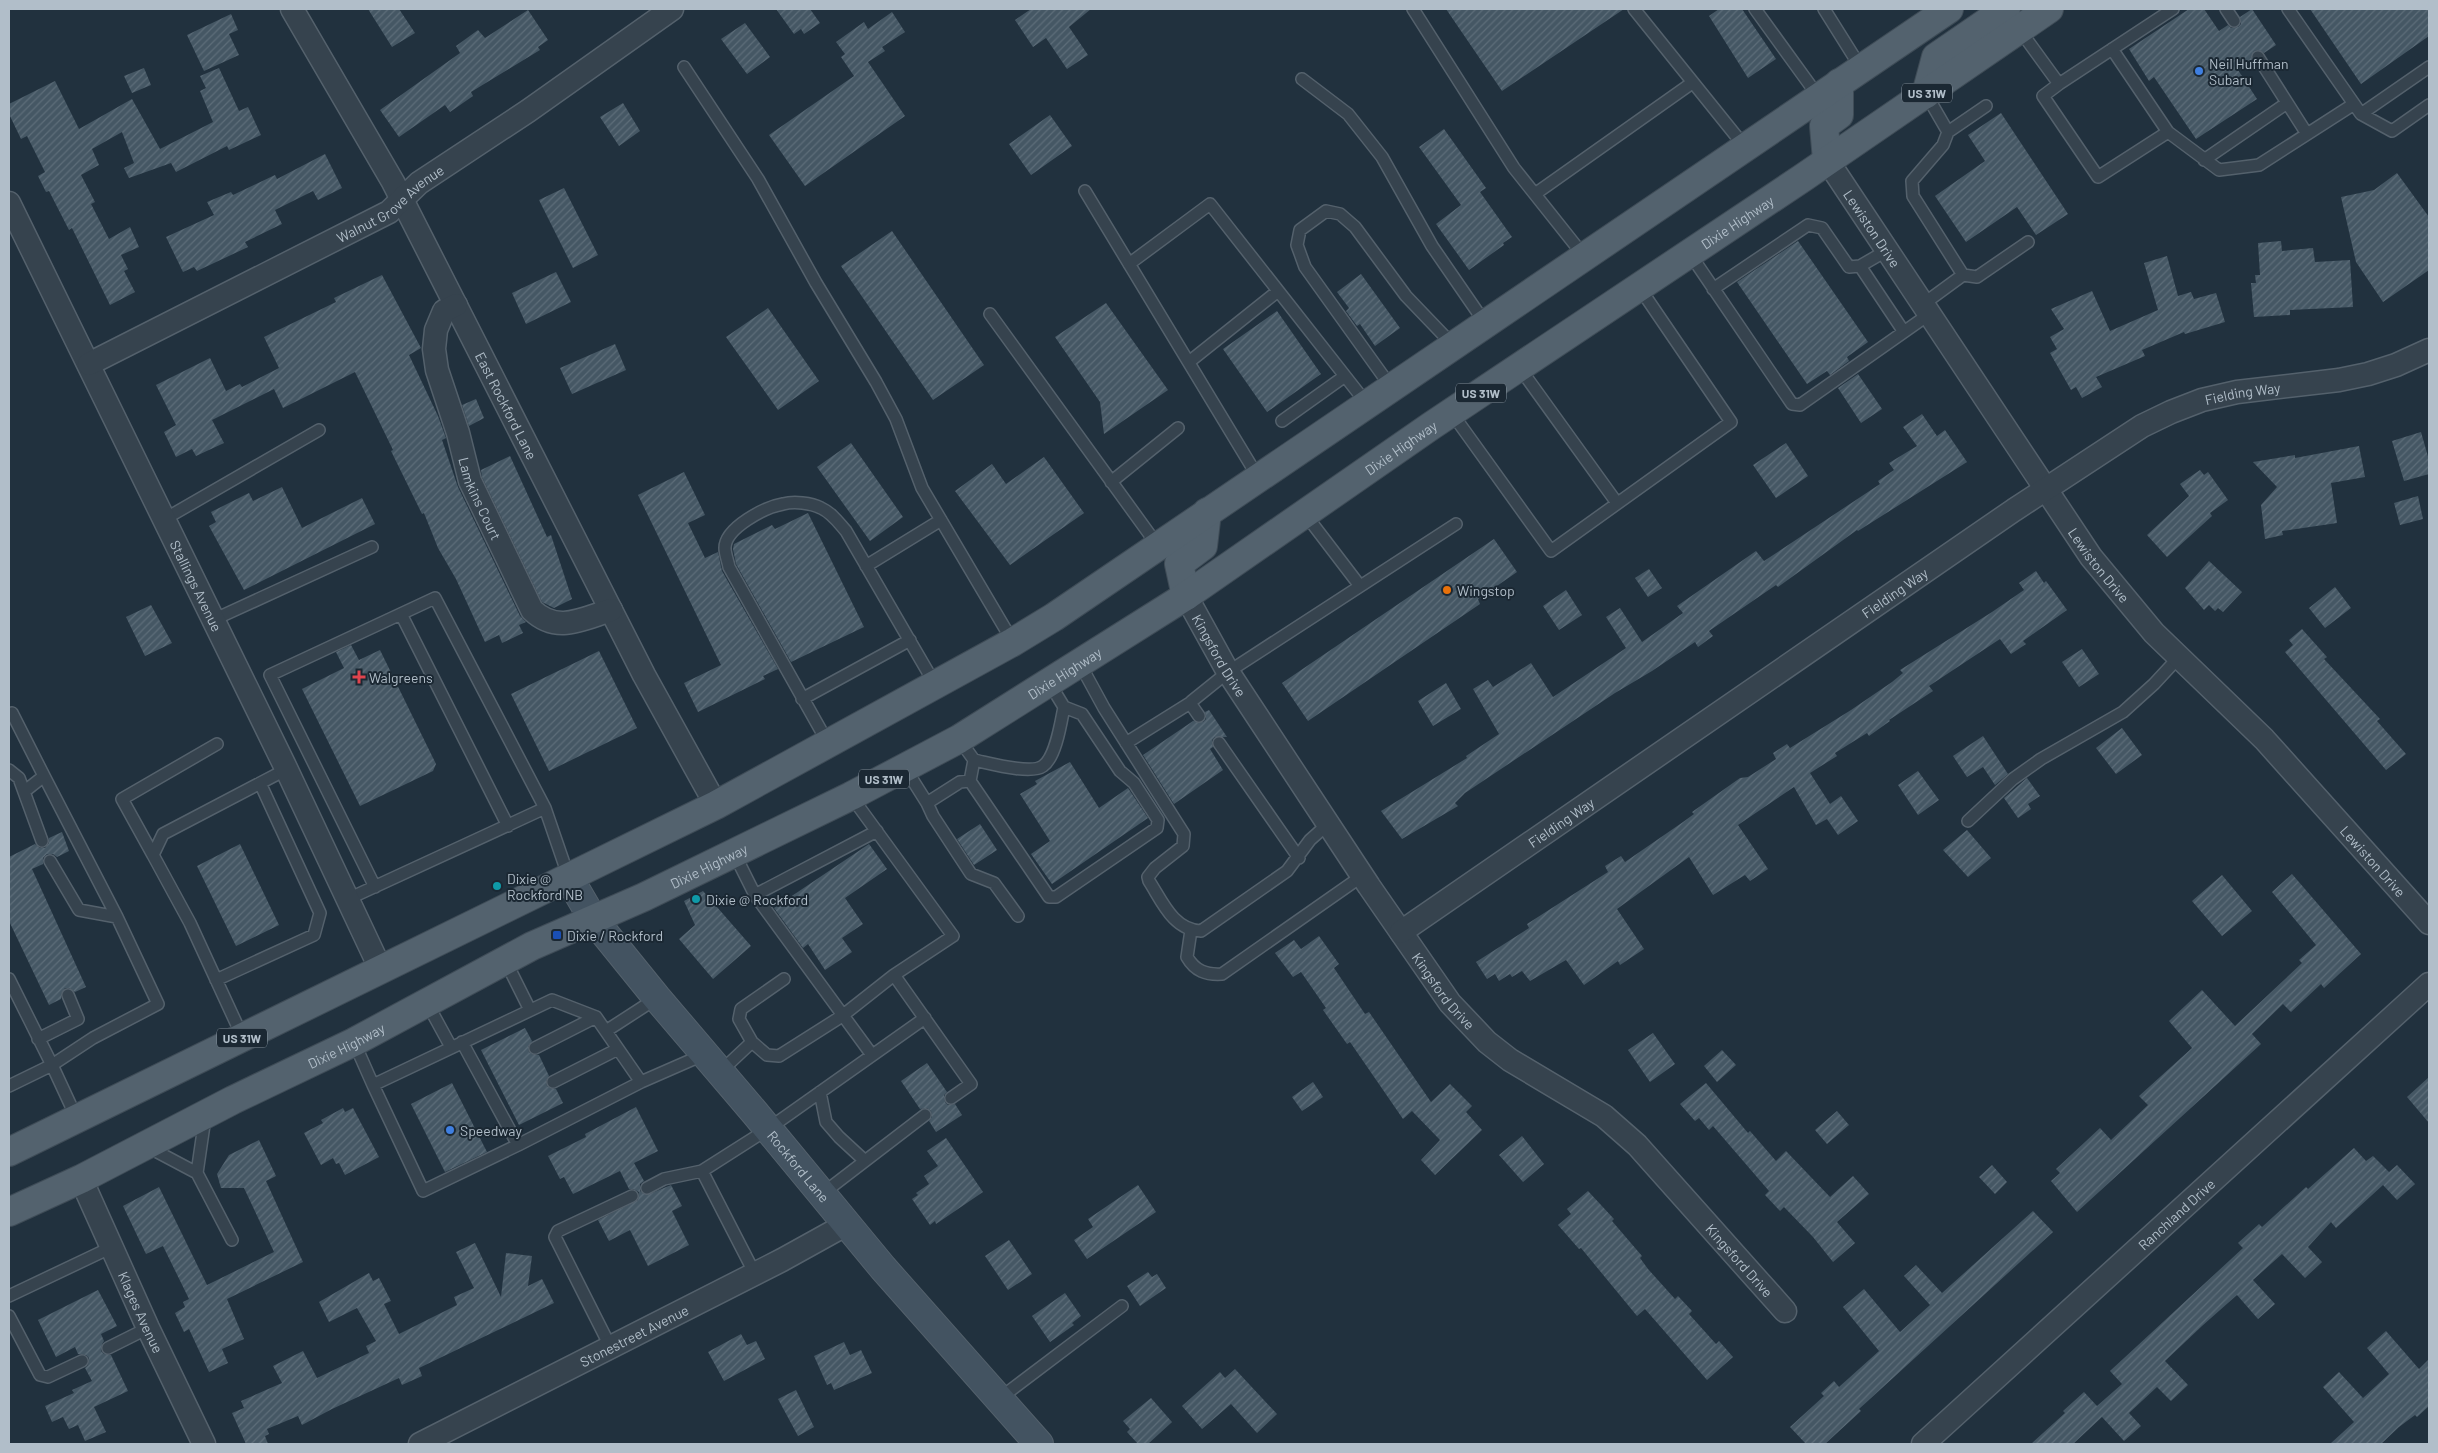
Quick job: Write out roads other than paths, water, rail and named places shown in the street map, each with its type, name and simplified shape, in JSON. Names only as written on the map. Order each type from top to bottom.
[{"type":"main road","name":"US 31W","points":[[9,1152],[716,805],[936,686],[1013,642],[1158,546],[1828,89],[1949,9]]},
{"type":"main road","name":"Dixie Highway","points":[[9,1212],[81,1179],[354,1042],[505,960],[593,919],[644,898],[905,768],[967,750],[1050,684],[1186,596],[1451,412],[1690,254],[1926,94],[2012,19],[2049,9]]},
{"type":"main road","points":[[1827,160],[1824,126],[1839,115],[1828,89]]},
{"type":"main road","points":[[1186,596],[1180,564],[1204,546],[1208,512]]},
{"type":"main road","name":"Rockford Lane","points":[[569,878],[593,919],[657,998],[847,1224],[1039,1444]]},
{"type":"street","name":"East Rockford Lane","points":[[292,9],[401,200],[644,675],[716,805]]},
{"type":"street","name":"Walnut Grove Avenue","points":[[89,364],[389,212],[419,183],[528,111],[672,9]]},
{"type":"street","name":"Lewiston Drive","points":[[1827,160],[2091,557],[2123,598],[2179,657],[2264,739],[2428,920]]},
{"type":"street","name":"Stallings Avenue","points":[[9,203],[287,769],[381,970]]},
{"type":"street","name":"Lamkins Court","points":[[456,305],[444,311],[436,330],[434,349],[437,370],[458,433],[470,481],[532,610],[542,620],[554,624],[567,624],[611,610]]},
{"type":"street","name":"Fielding Way","points":[[1401,932],[2014,510],[2142,426],[2194,403],[2237,392],[2339,380],[2368,374],[2396,365],[2429,350]]},
{"type":"street","name":"Kingsford Drive","points":[[1186,596],[1228,672],[1329,823],[1362,876],[1448,1000],[1467,1023],[1510,1060],[1604,1116],[1637,1144],[1784,1311]]},
{"type":"street","name":"Ranchland Drive","points":[[1923,1444],[2429,984]]},
{"type":"street","name":"Klages Avenue","points":[[81,1179],[148,1328],[204,1444]]},
{"type":"street","name":"Stonestreet Avenue","points":[[420,1444],[755,1274],[847,1224]]},
{"type":"lane","points":[[1413,9],[1514,168],[1584,256]]},
{"type":"lane","points":[[1634,9],[1745,147]]},
{"type":"lane","points":[[1755,9],[1828,89]]},
{"type":"lane","points":[[1824,9],[1862,68]]},
{"type":"lane","points":[[2168,132],[2098,177],[2043,96],[2173,9]]},
{"type":"lane","points":[[2226,9],[2234,21]]},
{"type":"lane","points":[[2288,9],[2361,114],[2392,131],[2429,106]]},
{"type":"lane","points":[[2012,19],[2059,84]]},
{"type":"lane","points":[[2112,49],[2168,132],[2219,170],[2259,165],[2354,104]]},
{"type":"lane","points":[[2258,56],[2307,134]]},
{"type":"lane","points":[[684,66],[758,179],[876,382],[896,419],[922,488],[1013,642]]},
{"type":"lane","points":[[2361,114],[2429,67]]},
{"type":"lane","points":[[1302,79],[1348,114],[1382,157],[1432,246],[1485,323]]},
{"type":"lane","points":[[1535,194],[1692,83]]},
{"type":"lane","points":[[1926,94],[1948,132]]},
{"type":"lane","points":[[2204,160],[2287,103]]},
{"type":"lane","points":[[1986,106],[1948,132],[1943,145],[1912,181],[1913,196],[1964,275],[1977,277],[2028,242]]},
{"type":"lane","points":[[1085,191],[1258,477]]},
{"type":"lane","points":[[1129,264],[1210,204],[1367,404]]},
{"type":"lane","points":[[1391,387],[1305,267],[1297,246],[1300,230],[1326,211],[1340,214],[1355,227],[1406,296],[1453,345]]},
{"type":"lane","points":[[1714,289],[1808,225],[1822,228],[1849,267],[1860,266],[1886,251]]},
{"type":"lane","points":[[1690,254],[1792,404],[1800,406],[1904,332],[1964,275]]},
{"type":"lane","points":[[1860,266],[1904,332]]},
{"type":"lane","points":[[1451,412],[1551,551],[1731,422],[1639,287]]},
{"type":"lane","points":[[1189,362],[1278,291]]},
{"type":"lane","points":[[990,314],[1158,546]]},
{"type":"lane","points":[[1520,367],[1617,503]]},
{"type":"lane","points":[[1282,421],[1345,376]]},
{"type":"lane","points":[[1111,482],[1178,428]]},
{"type":"lane","points":[[164,520],[319,430]]},
{"type":"lane","points":[[828,744],[729,567],[724,548],[727,539],[736,527],[766,509],[784,503],[803,503],[819,507],[833,515],[846,531],[936,686]]},
{"type":"lane","points":[[1304,513],[1360,586]]},
{"type":"lane","points":[[866,566],[941,520]]},
{"type":"lane","points":[[1126,743],[1190,704],[1195,697],[1228,672],[1456,524]]},
{"type":"lane","points":[[213,620],[372,547]]},
{"type":"lane","points":[[375,887],[270,675],[435,598],[545,808],[569,878]]},
{"type":"lane","points":[[401,614],[508,826]]},
{"type":"lane","points":[[802,699],[910,640]]},
{"type":"lane","points":[[1968,821],[2013,778],[2123,712],[2154,684],[2179,657]]},
{"type":"lane","points":[[1080,664],[1126,743],[1184,834],[1183,846],[1160,864],[1148,877],[1175,920],[1184,928],[1201,931],[1287,872],[1299,858],[1310,840],[1329,823]]},
{"type":"lane","points":[[1050,684],[1064,708],[1082,714],[1120,772],[1134,783],[1158,820],[1157,828],[1056,897],[1049,897],[970,781],[967,750],[1015,768],[1033,769],[1043,766],[1050,757],[1056,742],[1064,708]]},
{"type":"lane","points":[[1190,704],[1200,716]]},
{"type":"lane","points":[[9,715],[12,713],[117,917],[158,1004],[93,1038],[52,1066],[9,1086]]},
{"type":"lane","points":[[1218,743],[1299,858]]},
{"type":"lane","points":[[217,744],[122,799],[190,923],[243,1038]]},
{"type":"lane","points":[[905,768],[933,816],[971,874],[994,883],[1018,916]]},
{"type":"lane","points":[[153,854],[163,834],[287,769]]},
{"type":"lane","points":[[9,770],[19,778],[42,841]]},
{"type":"lane","points":[[25,791],[44,776]]},
{"type":"lane","points":[[927,803],[960,782],[970,781]]},
{"type":"lane","points":[[216,980],[314,936],[320,913],[260,782]]},
{"type":"lane","points":[[784,979],[741,1009],[739,1019],[752,1042],[767,1055],[779,1056],[842,1016],[894,975],[953,936],[851,796]]},
{"type":"lane","points":[[348,899],[545,808]]},
{"type":"lane","points":[[755,895],[877,831]]},
{"type":"lane","points":[[734,853],[755,895],[872,1055]]},
{"type":"lane","points":[[50,861],[79,910],[117,917]]},
{"type":"lane","points":[[1191,930],[1186,957],[1192,964],[1210,975],[1222,974],[1362,876]]},
{"type":"lane","points":[[505,960],[530,1010]]},
{"type":"lane","points":[[894,975],[972,1084],[951,1098]]},
{"type":"lane","points":[[9,978],[77,1119]]},
{"type":"lane","points":[[38,1039],[78,1019],[68,995]]},
{"type":"lane","points":[[606,1031],[657,998]]},
{"type":"lane","points":[[373,1085],[552,1000],[596,1017],[641,1082]]},
{"type":"lane","points":[[426,1002],[451,1047]]},
{"type":"lane","points":[[535,1048],[596,1017]]},
{"type":"lane","points":[[647,1188],[664,1179],[702,1171],[768,1129],[925,1018]]},
{"type":"lane","points":[[354,1042],[423,1191],[641,1082],[713,1063],[752,1042]]},
{"type":"lane","points":[[462,1042],[487,1074],[504,1108],[518,1145]]},
{"type":"lane","points":[[553,1082],[618,1049]]},
{"type":"lane","points":[[820,1092],[826,1122],[865,1161]]},
{"type":"lane","points":[[197,1173],[206,1115]]},
{"type":"lane","points":[[822,1194],[925,1115]]},
{"type":"lane","points":[[146,1146],[197,1173],[232,1240]]},
{"type":"lane","points":[[702,1171],[755,1274]]},
{"type":"lane","points":[[611,1348],[555,1237],[558,1231],[632,1196]]},
{"type":"lane","points":[[9,1294],[112,1247]]},
{"type":"lane","points":[[999,1399],[1122,1306]]},
{"type":"lane","points":[[9,1316],[40,1375],[48,1377],[82,1361]]},
{"type":"lane","points":[[108,1348],[148,1328]]},
{"type":"place","name":"Neil Huffman Subaru","points":[[2199,71]]},
{"type":"place","name":"Wingstop","points":[[1447,590]]},
{"type":"place","name":"Walgreens","points":[[359,677]]},
{"type":"place","name":"Dixie @ Rockford NB","points":[[497,886]]},
{"type":"place","name":"Dixie @ Rockford","points":[[696,899]]},
{"type":"place","name":"Dixie / Rockford","points":[[557,935]]},
{"type":"place","name":"Speedway","points":[[450,1130]]}]
